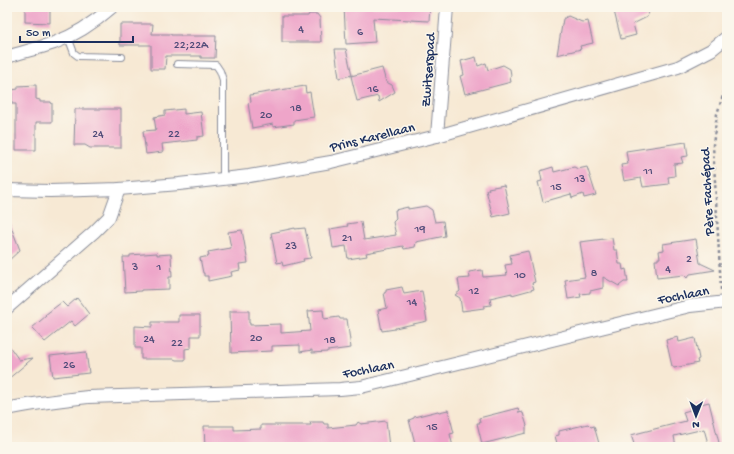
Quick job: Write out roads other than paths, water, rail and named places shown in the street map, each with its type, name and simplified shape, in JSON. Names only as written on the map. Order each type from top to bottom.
[{"type":"street","points":[[7,57],[54,43],[68,37],[94,22],[112,7]]},
{"type":"street","name":"Zwitserspad","points":[[437,136],[447,7]]},
{"type":"street","name":"Prins Karellaan","points":[[7,190],[50,191],[119,189],[179,184],[249,176],[331,162],[437,136],[678,67],[711,50],[727,37]]},
{"type":"street","points":[[7,308],[94,232],[108,217],[119,189]]},
{"type":"street","name":"Fochlaan","points":[[7,409],[28,404],[88,397],[340,389],[361,387],[690,306],[724,302]]},
{"type":"lane","points":[[68,37],[74,53],[78,56],[122,57]]},
{"type":"lane","points":[[177,64],[216,65],[220,71],[223,80],[223,179]]}]
